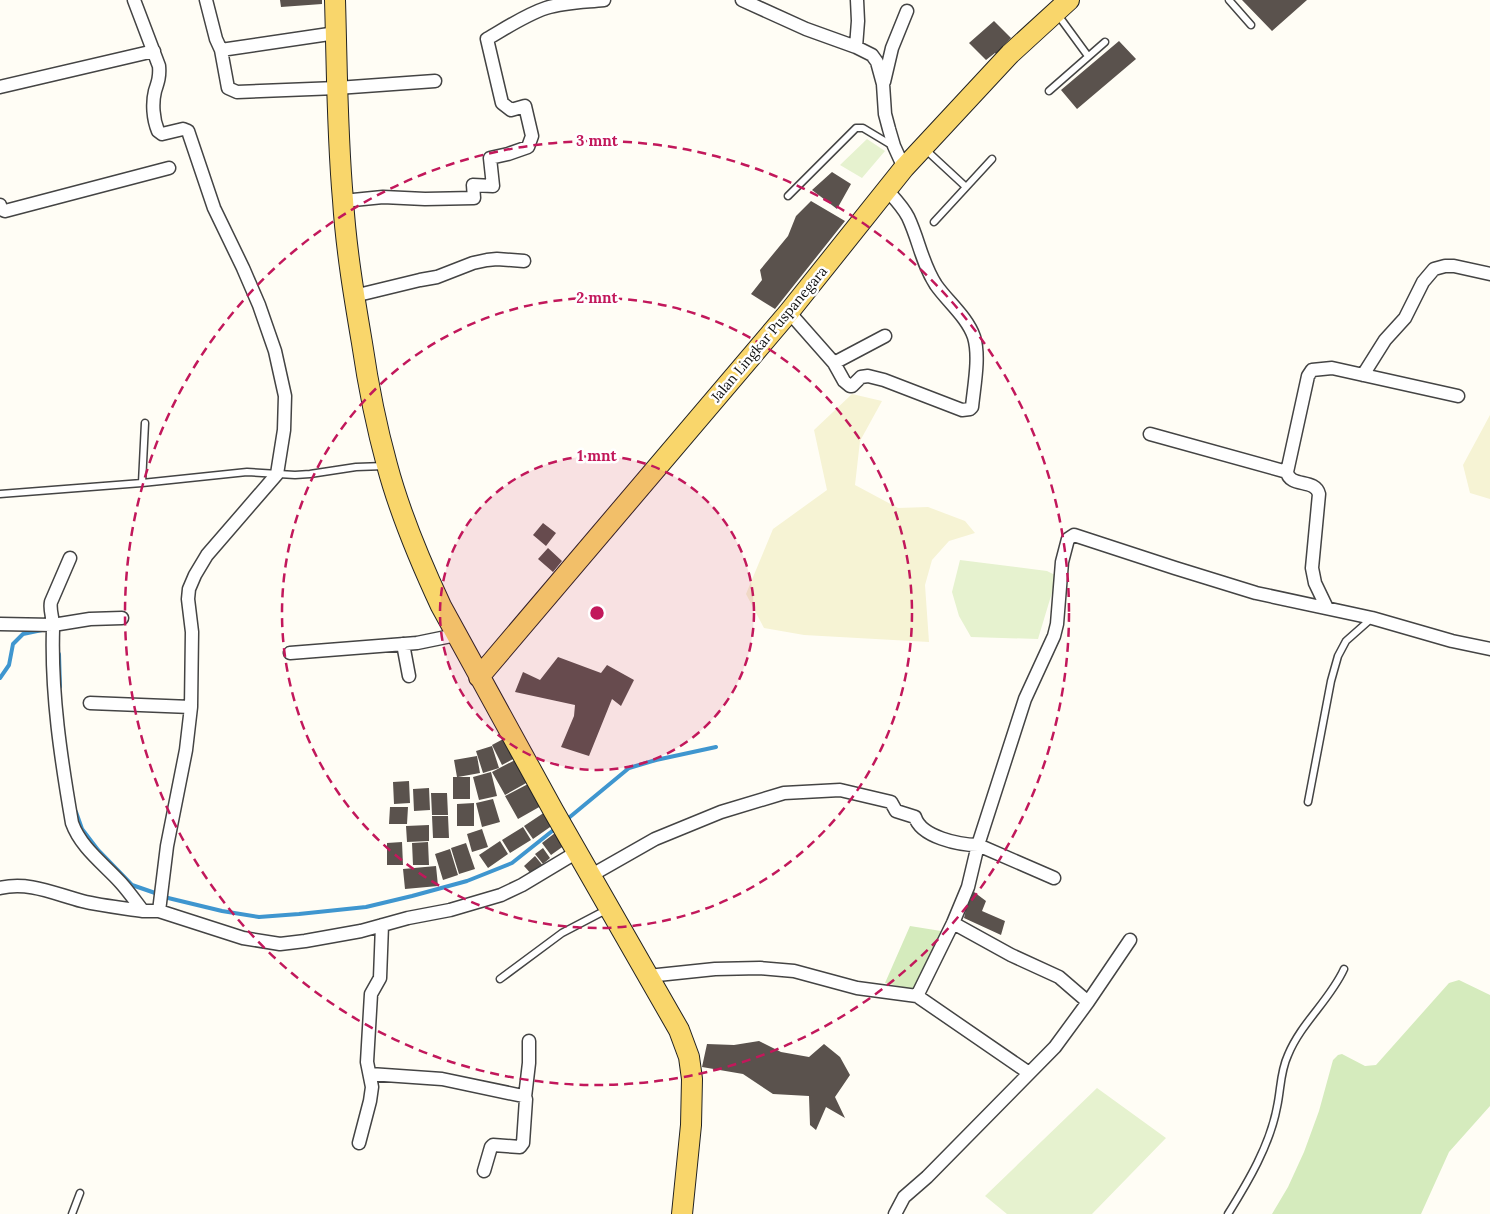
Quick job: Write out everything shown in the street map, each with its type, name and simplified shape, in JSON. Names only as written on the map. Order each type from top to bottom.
[{"type":"main road","points":[[335,0],[342,201],[354,296],[370,393],[387,466],[402,512],[425,571],[456,635],[574,848],[679,1030],[685,1045],[691,1069],[691,1125],[682,1214]]},
{"type":"main road","name":"Jalan Lingkar Puspanegara","points":[[480,677],[789,312],[904,168],[1010,54],[1062,6]]},
{"type":"street","points":[[134,0],[160,66],[160,76],[155,92],[154,114],[158,131],[162,134],[183,129],[188,131],[214,208],[259,305],[275,351],[285,396],[284,430],[276,474],[207,555],[192,582],[188,599],[192,632],[191,707],[186,750],[168,846],[161,903]]},
{"type":"street","points":[[206,0],[216,40],[221,50],[228,88],[237,92],[337,88],[435,81]]},
{"type":"street","points":[[342,201],[383,197],[425,199],[474,198],[473,185],[493,186],[490,158],[528,148],[532,136],[525,106],[511,110],[502,103],[487,39],[546,8],[562,4],[604,0]]},
{"type":"street","points":[[742,0],[806,29],[856,47],[872,55],[878,62],[883,84],[884,114],[894,146],[904,168]]},
{"type":"street","points":[[856,47],[858,0]]},
{"type":"street","points":[[883,84],[892,48],[907,11]]},
{"type":"street","points":[[221,50],[336,33]]},
{"type":"street","points":[[0,87],[154,51]]},
{"type":"street","points":[[0,206],[0,209],[5,211],[169,168]]},
{"type":"street","points":[[789,312],[834,363],[848,386],[852,386],[861,377],[868,376],[884,380],[962,410],[970,409],[972,406],[976,355],[974,338],[967,322],[936,285],[926,269],[909,219],[902,207],[887,190]]},
{"type":"street","points":[[354,296],[437,277],[473,263],[487,260],[524,262]]},
{"type":"street","points":[[1363,375],[1385,340],[1405,318],[1423,282],[1434,269],[1454,266],[1490,274]]},
{"type":"street","points":[[834,363],[885,336]]},
{"type":"street","points":[[1327,608],[1315,583],[1312,568],[1318,490],[1315,486],[1291,480],[1286,472],[1308,376],[1312,370],[1332,368],[1458,396]]},
{"type":"street","points":[[1150,434],[1286,472]]},
{"type":"street","points":[[917,996],[968,888],[978,845],[1025,700],[1054,636],[1057,624],[1062,562],[1070,536],[1074,535],[1256,593],[1372,618],[1452,641],[1490,649]]},
{"type":"street","points":[[70,558],[50,608],[54,625],[52,648],[55,710],[72,823],[76,834],[83,844],[121,884],[143,911]]},
{"type":"street","points":[[0,624],[54,625],[90,619],[122,618]]},
{"type":"street","points":[[290,653],[417,643],[456,635]]},
{"type":"street","points":[[402,644],[409,676]]},
{"type":"street","points":[[90,703],[191,707]]},
{"type":"street","points":[[590,876],[655,839],[721,812],[784,793],[840,790],[891,802],[896,811],[915,817],[917,824],[929,833],[965,845],[978,845],[1054,878]]},
{"type":"street","points":[[0,888],[24,885],[83,901],[143,911],[161,903],[243,938],[280,944],[361,931],[434,912],[450,910],[501,895],[522,885],[574,848]]},
{"type":"street","points":[[953,923],[1010,955],[1059,977],[1088,1002]]},
{"type":"street","points":[[359,1142],[372,1087],[368,1069],[371,994],[380,978],[382,925]]},
{"type":"street","points":[[895,1214],[904,1197],[927,1177],[1055,1047],[1130,940]]},
{"type":"street","points":[[648,976],[715,969],[760,968],[794,971],[858,988],[917,996],[1029,1073]]},
{"type":"street","points":[[484,1171],[493,1145],[520,1147],[523,1143],[529,1041]]},
{"type":"street","points":[[370,1074],[442,1079],[525,1097]]},
{"type":"lane","points":[[1229,0],[1251,25]]},
{"type":"lane","points":[[1062,6],[1088,56]]},
{"type":"lane","points":[[1049,91],[1105,42]]},
{"type":"lane","points":[[788,196],[856,128],[863,128],[894,146]]},
{"type":"lane","points":[[923,148],[966,187]]},
{"type":"lane","points":[[934,222],[992,159]]},
{"type":"lane","points":[[142,483],[145,423]]},
{"type":"lane","points":[[0,494],[142,483],[247,472],[310,474],[387,466]]},
{"type":"lane","points":[[1308,802],[1338,656],[1346,641],[1372,618]]},
{"type":"lane","points":[[500,978],[562,933],[610,908]]},
{"type":"lane","points":[[1228,1214],[1253,1171],[1268,1136],[1277,1108],[1282,1072],[1293,1043],[1335,986],[1344,969]]},
{"type":"lane","points":[[72,1214],[80,1193]]},
{"type":"shaded area","points":[[852,394],[882,401],[860,441],[855,485],[898,508],[928,507],[965,521],[975,533],[949,541],[932,560],[925,585],[929,642],[804,635],[764,628],[746,594],[773,529],[827,490],[814,430]]},
{"type":"shaded area","points":[[1490,415],[1490,499],[1470,493],[1463,465]]},
{"type":"green space","points":[[867,139],[885,151],[862,178],[840,165]]},
{"type":"green space","points":[[960,560],[1047,571],[1057,576],[1038,639],[971,637],[959,616],[952,592]]},
{"type":"green space","points":[[910,926],[941,931],[915,990],[885,983]]},
{"type":"green space","points":[[1459,980],[1490,995],[1490,1106],[1449,1152],[1421,1214],[1272,1214],[1288,1187],[1304,1152],[1319,1111],[1333,1060],[1342,1054],[1365,1066],[1376,1065],[1449,983]]},
{"type":"green space","points":[[1097,1088],[1166,1138],[1092,1214],[1007,1214],[985,1196]]},
{"type":"building","points":[[280,0],[322,0],[322,4],[281,7]]},
{"type":"building","points":[[1242,0],[1307,0],[1272,31]]},
{"type":"building","points":[[994,21],[1011,38],[1003,46],[1006,48],[999,55],[995,53],[986,60],[969,43]]},
{"type":"building","points":[[1119,41],[1136,59],[1077,109],[1061,90]]},
{"type":"building","points":[[832,172],[851,184],[837,209],[812,190]]},
{"type":"building","points":[[811,201],[845,221],[775,309],[751,294],[762,280],[760,270],[788,236],[796,216]]},
{"type":"building","points":[[543,523],[556,533],[546,546],[533,535]]},
{"type":"building","points":[[548,548],[562,561],[553,572],[538,559]]},
{"type":"building","points":[[558,657],[601,673],[607,665],[634,680],[621,706],[612,699],[589,756],[561,747],[574,716],[575,705],[515,692],[523,672],[540,680]]},
{"type":"building","points":[[507,737],[517,757],[502,765],[492,745]]},
{"type":"building","points":[[492,746],[499,768],[483,773],[476,751]]},
{"type":"building","points":[[477,756],[480,773],[458,777],[470,777],[470,799],[453,799],[453,777],[457,777],[454,760]]},
{"type":"building","points":[[515,760],[528,782],[505,795],[492,772]]},
{"type":"building","points":[[491,772],[497,796],[479,800],[473,777]]},
{"type":"building","points":[[409,781],[410,803],[394,804],[393,782]]},
{"type":"building","points":[[528,784],[541,806],[518,819],[505,796]]},
{"type":"building","points":[[429,788],[430,810],[414,811],[413,789]]},
{"type":"building","points":[[431,793],[447,793],[448,815],[432,815]]},
{"type":"building","points":[[493,799],[500,822],[482,827],[476,803]]},
{"type":"building","points":[[474,803],[474,826],[457,826],[457,804]]},
{"type":"building","points":[[390,807],[408,807],[407,824],[389,824]]},
{"type":"building","points":[[545,812],[553,825],[533,839],[524,826]]},
{"type":"building","points":[[432,816],[448,816],[449,838],[433,838]]},
{"type":"building","points":[[429,825],[429,841],[407,842],[406,826]]},
{"type":"building","points":[[523,827],[531,840],[510,853],[502,840]]},
{"type":"building","points":[[482,829],[488,847],[472,852],[467,834]]},
{"type":"building","points":[[555,833],[565,845],[551,855],[542,843]]},
{"type":"building","points":[[500,841],[508,854],[488,868],[479,855]]},
{"type":"building","points":[[402,842],[403,865],[387,865],[387,843]]},
{"type":"building","points":[[428,842],[429,865],[413,865],[412,843]]},
{"type":"building","points":[[466,843],[475,869],[459,874],[451,848]]},
{"type":"building","points":[[543,848],[550,858],[543,864],[535,854]]},
{"type":"building","points":[[450,849],[458,875],[443,880],[435,854]]},
{"type":"building","points":[[535,856],[544,867],[533,876],[524,866]]},
{"type":"building","points":[[436,866],[438,886],[405,889],[403,869]]},
{"type":"building","points":[[974,892],[986,901],[982,911],[1005,921],[1001,935],[964,918],[969,897]]},
{"type":"building","points":[[759,1041],[781,1052],[809,1057],[824,1044],[840,1057],[850,1075],[835,1097],[845,1118],[826,1107],[816,1130],[810,1125],[809,1096],[773,1094],[743,1074],[702,1067],[707,1044],[734,1045]]},
{"type":"waterway","points":[[0,678],[9,665],[13,644],[23,634],[42,630]]},
{"type":"waterway","points":[[59,654],[60,687]]},
{"type":"waterway","points":[[565,821],[629,768],[716,747]]},
{"type":"waterway","points":[[76,812],[82,829],[98,850],[132,885],[158,894]]},
{"type":"waterway","points":[[164,897],[222,911],[259,917],[366,907],[467,881],[512,863],[556,828]]}]
